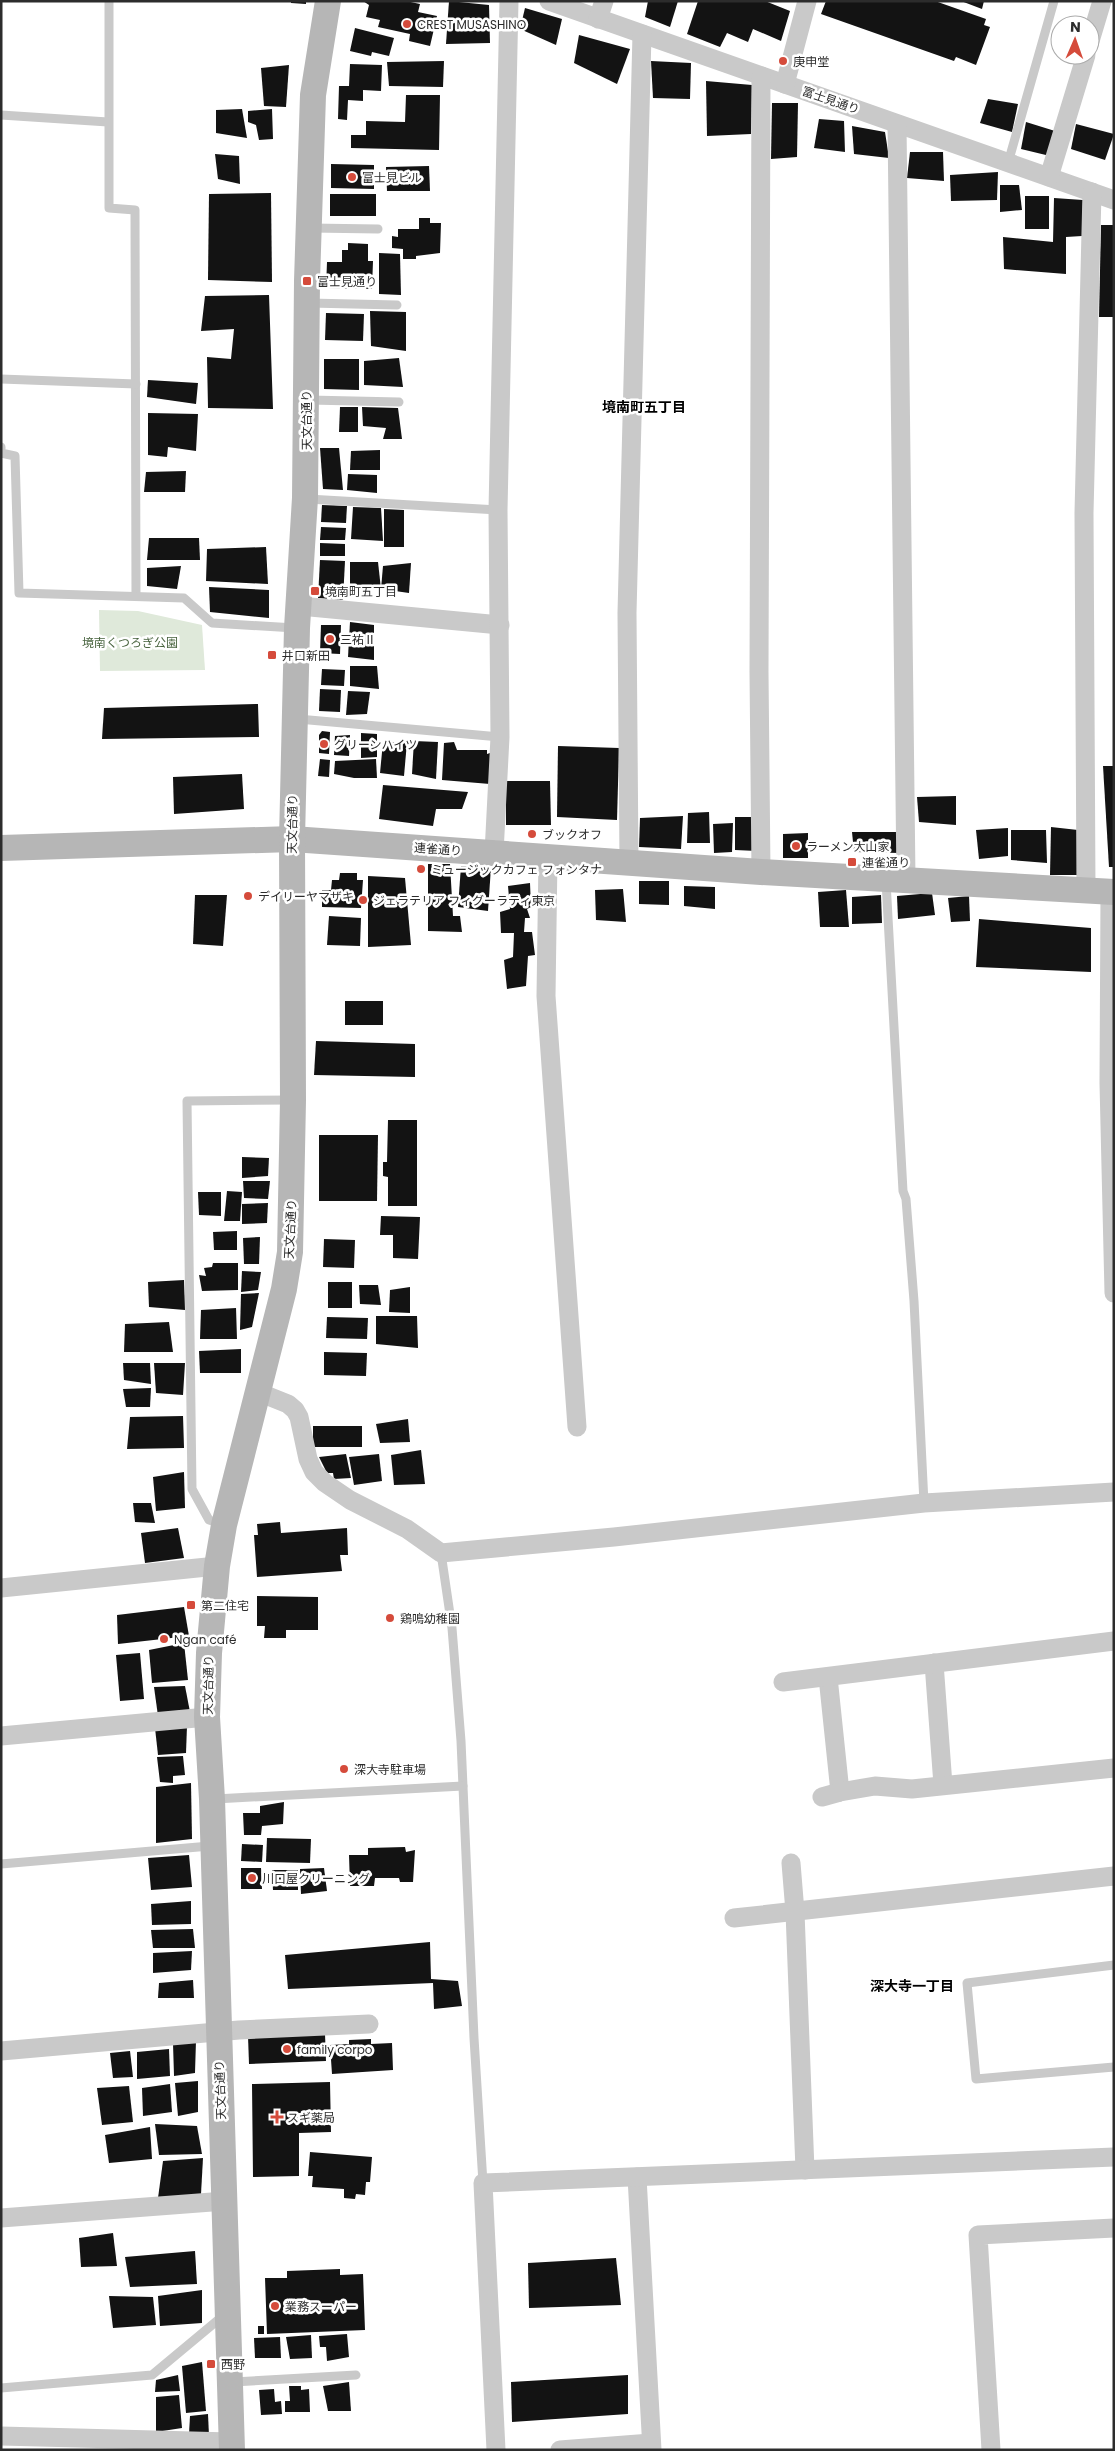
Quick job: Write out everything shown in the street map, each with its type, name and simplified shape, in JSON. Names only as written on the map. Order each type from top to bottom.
[{"type":"main road","name":"天文台通り","points":[[232,2446],[229,2311],[218,2032],[214,1846],[207,1717],[209,1653],[217,1566],[224,1525],[284,1289],[290,1252],[293,1100],[292,839],[294,718],[305,498],[307,303],[313,87],[328,1]]},
{"type":"main road","name":"連雀通り","points":[[1,848],[292,839],[761,872],[1103,891]]},
{"type":"street","points":[[494,853],[500,736],[498,510],[509,1]]},
{"type":"street","name":"富士見通り","points":[[549,1],[601,10],[642,34],[1114,200]]},
{"type":"street","points":[[785,84],[807,1]]},
{"type":"street","points":[[1098,15],[1102,1]]},
{"type":"street","points":[[629,862],[627,613],[642,34]]},
{"type":"street","points":[[1049,177],[1083,65]]},
{"type":"street","points":[[761,76],[759,672],[761,872]]},
{"type":"street","points":[[896,879],[897,124]]},
{"type":"street","points":[[1092,192],[1084,514],[1103,891],[1114,1292]]},
{"type":"street","points":[[298,617],[500,625]]},
{"type":"street","points":[[548,858],[546,996],[577,1427]]},
{"type":"street","points":[[258,1392],[288,1404],[295,1410],[299,1417],[308,1459],[314,1472],[325,1483],[350,1500],[407,1529],[442,1553],[614,1537],[924,1503],[1114,1492]]},
{"type":"street","points":[[1,1588],[217,1566]]},
{"type":"street","points":[[783,1682],[1114,1641]]},
{"type":"street","points":[[934,1664],[943,1785]]},
{"type":"street","points":[[828,1677],[831,1794],[875,1786],[912,1789],[1114,1768]]},
{"type":"street","points":[[1,1736],[207,1717]]},
{"type":"street","points":[[791,1863],[795,1912],[804,2170]]},
{"type":"street","points":[[734,1918],[1114,1876]]},
{"type":"street","points":[[1,2051],[218,2032],[369,2024]]},
{"type":"street","points":[[496,2450],[483,2183],[1114,2157]]},
{"type":"street","points":[[561,2450],[651,2446],[636,2177]]},
{"type":"street","points":[[1,2218],[225,2200]]},
{"type":"street","points":[[991,2450],[978,2235],[1114,2228]]},
{"type":"street","points":[[1,2436],[232,2446]]},
{"type":"lane","points":[[109,1],[109,208],[135,210],[136,596]]},
{"type":"lane","points":[[1008,163],[1054,1]]},
{"type":"lane","points":[[1,115],[108,122]]},
{"type":"lane","points":[[309,228],[378,229]]},
{"type":"lane","points":[[307,303],[397,305]]},
{"type":"lane","points":[[1,379],[136,384]]},
{"type":"lane","points":[[306,400],[399,402]]},
{"type":"lane","points":[[1,447],[1,453],[15,456],[19,593],[184,598],[212,623],[298,617]]},
{"type":"lane","points":[[305,498],[498,510]]},
{"type":"lane","points":[[294,718],[500,736]]},
{"type":"lane","points":[[896,879],[902,1191],[906,1199],[914,1301],[924,1503]]},
{"type":"lane","points":[[224,1525],[210,1520],[192,1489],[187,1101],[293,1100]]},
{"type":"lane","points":[[442,1553],[452,1628],[463,1786],[483,2183]]},
{"type":"lane","points":[[212,1799],[463,1786]]},
{"type":"lane","points":[[1,1864],[214,1846]]},
{"type":"lane","points":[[1114,1965],[967,1983],[976,2079],[1114,2066]]},
{"type":"lane","points":[[1,2388],[152,2375],[229,2311]]},
{"type":"lane","points":[[230,2383],[356,2375]]},
{"type":"green space","name":"境南くつろぎ公園","points":[[99,610],[138,611],[202,625],[205,670],[100,671]]},
{"type":"building","points":[[291,1],[306,1],[306,4],[291,3]]},
{"type":"building","name":"CREST MUSASHINO","points":[[363,1],[406,1],[420,4],[418,12],[437,16],[430,46],[409,41],[410,34],[378,27],[380,20],[366,17],[369,5]]},
{"type":"building","points":[[449,1],[489,5],[490,43],[446,44]]},
{"type":"building","points":[[648,1],[678,1],[670,27],[645,17]]},
{"type":"building","points":[[698,1],[765,1],[790,11],[781,41],[753,29],[748,42],[727,33],[720,47],[687,34]]},
{"type":"building","points":[[826,1],[935,1],[986,19],[984,25],[990,27],[976,65],[956,57],[954,61],[821,14]]},
{"type":"building","points":[[961,1],[984,1],[982,9]]},
{"type":"building","points":[[525,8],[562,19],[556,45],[520,29]]},
{"type":"building","points":[[355,28],[394,38],[389,56],[372,52],[371,56],[350,51]]},
{"type":"building","points":[[579,35],[630,49],[617,84],[574,63]]},
{"type":"building","points":[[444,61],[443,87],[389,86],[387,62]]},
{"type":"building","points":[[651,61],[691,63],[690,99],[653,98]]},
{"type":"building","points":[[350,64],[382,65],[381,91],[363,90],[363,101],[348,100],[347,120],[338,119],[339,86],[349,86]]},
{"type":"building","points":[[289,65],[286,107],[264,106],[261,68]]},
{"type":"building","points":[[706,81],[752,85],[751,134],[707,136]]},
{"type":"building","points":[[406,95],[440,95],[439,150],[351,148],[351,135],[366,135],[366,121],[405,122]]},
{"type":"building","points":[[988,99],[1018,104],[1012,132],[980,123]]},
{"type":"building","points":[[772,103],[798,103],[797,157],[771,159]]},
{"type":"building","points":[[242,109],[247,138],[216,133],[216,110]]},
{"type":"building","points":[[272,109],[273,139],[259,140],[256,125],[248,122],[248,111]]},
{"type":"building","points":[[819,119],[844,121],[845,152],[814,148]]},
{"type":"building","points":[[1026,122],[1055,131],[1050,156],[1021,149]]},
{"type":"building","points":[[1076,124],[1114,134],[1105,160],[1071,149]]},
{"type":"building","points":[[852,126],[885,132],[889,158],[854,154]]},
{"type":"building","points":[[910,152],[943,152],[944,181],[907,178]]},
{"type":"building","points":[[215,154],[239,156],[240,184],[218,179]]},
{"type":"building","name":"富士見ビル","points":[[331,164],[374,165],[374,189],[331,188]]},
{"type":"building","points":[[429,166],[430,191],[387,191],[386,167]]},
{"type":"building","points":[[998,172],[997,200],[951,201],[950,175]]},
{"type":"building","points":[[1000,185],[1019,185],[1022,210],[1000,212]]},
{"type":"building","points":[[271,193],[272,282],[208,280],[209,194]]},
{"type":"building","points":[[330,194],[376,194],[376,216],[330,216]]},
{"type":"building","points":[[1025,196],[1049,196],[1049,229],[1025,229]]},
{"type":"building","points":[[1054,198],[1083,200],[1082,236],[1066,237],[1066,274],[1004,269],[1003,237],[1053,242]]},
{"type":"building","points":[[419,218],[430,218],[430,223],[441,223],[440,253],[416,256],[416,259],[403,259],[403,249],[392,248],[392,236],[398,237],[398,229],[419,229]]},
{"type":"building","points":[[1101,225],[1114,225],[1114,317],[1099,317]]},
{"type":"building","points":[[348,243],[368,244],[368,261],[373,261],[372,289],[326,288],[327,262],[342,262],[342,250],[348,250]]},
{"type":"building","points":[[379,253],[400,254],[401,295],[379,294]]},
{"type":"building","points":[[269,295],[273,409],[208,408],[207,357],[231,359],[234,329],[201,331],[205,296]]},
{"type":"building","points":[[370,311],[406,312],[406,351],[371,346]]},
{"type":"building","points":[[326,313],[364,314],[363,341],[325,340]]},
{"type":"building","points":[[399,358],[403,387],[364,385],[364,361]]},
{"type":"building","points":[[324,359],[359,359],[359,390],[324,389]]},
{"type":"building","points":[[148,380],[198,383],[196,404],[147,397]]},
{"type":"building","points":[[340,407],[358,407],[358,432],[339,432]]},
{"type":"building","points":[[362,407],[398,408],[402,439],[383,439],[386,428],[363,426]]},
{"type":"building","points":[[148,413],[198,414],[196,451],[168,447],[167,457],[148,455]]},
{"type":"building","points":[[320,448],[339,448],[343,490],[323,489]]},
{"type":"building","points":[[380,450],[380,470],[350,470],[351,451]]},
{"type":"building","points":[[186,471],[185,492],[144,492],[146,472]]},
{"type":"building","points":[[348,474],[377,475],[377,493],[347,490]]},
{"type":"building","points":[[322,505],[347,506],[346,523],[321,522]]},
{"type":"building","points":[[353,507],[381,508],[383,541],[351,539]]},
{"type":"building","points":[[384,509],[404,510],[404,547],[384,547]]},
{"type":"building","points":[[321,527],[346,528],[345,540],[320,540]]},
{"type":"building","points":[[149,538],[199,538],[200,560],[147,560]]},
{"type":"building","points":[[320,543],[345,544],[345,556],[320,556]]},
{"type":"building","points":[[266,547],[268,584],[206,581],[207,549]]},
{"type":"building","points":[[320,560],[345,561],[343,600],[318,598]]},
{"type":"building","points":[[350,562],[378,562],[381,589],[350,590]]},
{"type":"building","points":[[411,563],[409,593],[381,589],[383,566]]},
{"type":"building","points":[[181,566],[177,589],[147,586],[147,568]]},
{"type":"building","points":[[209,587],[269,590],[269,618],[210,612]]},
{"type":"building","points":[[350,622],[374,625],[374,660],[348,657]]},
{"type":"building","name":"三祐Ⅱ","points":[[321,625],[341,625],[340,654],[320,653]]},
{"type":"building","points":[[350,666],[377,666],[379,689],[350,686]]},
{"type":"building","points":[[322,669],[345,670],[344,686],[321,685]]},
{"type":"building","points":[[320,689],[341,690],[340,712],[319,711]]},
{"type":"building","points":[[348,691],[370,692],[367,714],[346,715]]},
{"type":"building","points":[[258,704],[259,737],[102,739],[104,708]]},
{"type":"building","name":"グリーンハイツ","points":[[322,731],[330,732],[329,754],[319,753],[319,735]]},
{"type":"building","points":[[361,733],[377,734],[377,757],[361,758]]},
{"type":"building","points":[[350,735],[349,756],[334,755],[335,736]]},
{"type":"building","points":[[414,741],[438,742],[436,779],[412,774]]},
{"type":"building","points":[[383,742],[407,742],[404,776],[380,773]]},
{"type":"building","points":[[454,742],[457,750],[487,750],[487,754],[490,753],[490,784],[442,780],[444,743]]},
{"type":"building","points":[[558,746],[619,748],[617,820],[557,817]]},
{"type":"building","points":[[320,759],[330,760],[329,777],[318,776]]},
{"type":"building","points":[[376,759],[377,778],[354,778],[334,774],[335,761]]},
{"type":"building","points":[[1103,766],[1114,766],[1114,867],[1109,867]]},
{"type":"building","points":[[242,774],[244,809],[174,814],[173,777]]},
{"type":"building","points":[[506,781],[550,781],[551,825],[506,825]]},
{"type":"building","points":[[383,785],[468,792],[462,809],[436,809],[433,826],[379,819]]},
{"type":"building","points":[[956,796],[956,825],[919,822],[917,797]]},
{"type":"building","points":[[709,812],[710,843],[687,843],[688,813]]},
{"type":"building","points":[[683,816],[681,849],[639,847],[640,818]]},
{"type":"building","points":[[735,817],[757,817],[757,851],[735,850]]},
{"type":"building","points":[[733,823],[732,852],[714,853],[713,824]]},
{"type":"building","points":[[1051,827],[1078,830],[1080,875],[1050,875]]},
{"type":"building","points":[[1008,828],[1008,856],[979,859],[976,830]]},
{"type":"building","points":[[1011,830],[1046,830],[1047,863],[1011,860]]},
{"type":"building","points":[[852,832],[901,832],[900,853],[854,852]]},
{"type":"building","name":"ラーメン大山家","points":[[808,833],[808,858],[783,858],[783,834]]},
{"type":"building","points":[[428,864],[450,864],[453,916],[460,916],[462,932],[428,931]]},
{"type":"building","points":[[461,866],[491,867],[488,911],[458,907]]},
{"type":"building","points":[[340,873],[357,873],[357,880],[363,880],[361,908],[322,907],[322,890],[331,890],[332,880],[339,880]]},
{"type":"building","points":[[368,876],[405,878],[411,945],[368,947]]},
{"type":"building","points":[[639,881],[669,881],[669,905],[639,904]]},
{"type":"building","points":[[530,883],[531,907],[527,909],[530,918],[525,918],[524,932],[532,932],[535,955],[528,956],[526,986],[507,989],[504,960],[513,957],[514,933],[501,933],[500,912],[510,909],[508,886]]},
{"type":"building","points":[[684,886],[715,887],[715,909],[684,906]]},
{"type":"building","points":[[623,889],[626,922],[596,920],[595,890]]},
{"type":"building","points":[[846,890],[849,927],[820,927],[818,892]]},
{"type":"building","points":[[932,893],[935,915],[898,919],[897,896]]},
{"type":"building","points":[[195,895],[227,895],[223,946],[193,944]]},
{"type":"building","points":[[881,895],[882,923],[852,924],[852,897]]},
{"type":"building","points":[[969,896],[970,921],[951,922],[948,898]]},
{"type":"building","points":[[329,916],[361,918],[360,946],[327,945]]},
{"type":"building","points":[[979,919],[1091,928],[1091,972],[976,967]]},
{"type":"building","points":[[345,1001],[383,1001],[383,1025],[345,1025]]},
{"type":"building","points":[[316,1041],[415,1044],[415,1077],[314,1075]]},
{"type":"building","points":[[388,1120],[417,1120],[417,1206],[388,1206],[388,1177],[383,1176],[383,1162],[387,1162]]},
{"type":"building","points":[[319,1135],[378,1135],[377,1201],[319,1201]]},
{"type":"building","points":[[242,1157],[269,1158],[268,1176],[242,1178]]},
{"type":"building","points":[[243,1181],[270,1181],[268,1199],[244,1198]]},
{"type":"building","points":[[227,1191],[242,1192],[240,1221],[224,1221]]},
{"type":"building","points":[[198,1192],[221,1192],[221,1216],[199,1215]]},
{"type":"building","points":[[268,1203],[267,1223],[242,1224],[242,1204]]},
{"type":"building","points":[[381,1216],[420,1217],[418,1259],[393,1258],[393,1235],[380,1235]]},
{"type":"building","points":[[237,1231],[237,1250],[214,1250],[213,1232]]},
{"type":"building","points":[[260,1237],[259,1264],[244,1264],[243,1238]]},
{"type":"building","points":[[324,1239],[355,1240],[354,1268],[323,1267]]},
{"type":"building","points":[[213,1263],[238,1263],[238,1290],[202,1291],[199,1275],[206,1276],[204,1268],[212,1267]]},
{"type":"building","points":[[242,1271],[261,1272],[258,1290],[241,1292]]},
{"type":"building","points":[[184,1280],[185,1310],[149,1307],[148,1282]]},
{"type":"building","points":[[328,1282],[352,1282],[352,1308],[328,1308]]},
{"type":"building","points":[[359,1285],[378,1285],[381,1305],[360,1304]]},
{"type":"building","points":[[410,1287],[410,1313],[389,1312],[390,1290]]},
{"type":"building","points":[[259,1293],[252,1327],[240,1330],[241,1294]]},
{"type":"building","points":[[236,1308],[237,1339],[200,1339],[201,1310]]},
{"type":"building","points":[[376,1316],[417,1316],[418,1348],[376,1344]]},
{"type":"building","points":[[327,1317],[368,1318],[367,1339],[326,1338]]},
{"type":"building","points":[[169,1322],[173,1352],[124,1352],[125,1324]]},
{"type":"building","points":[[241,1349],[241,1373],[200,1373],[199,1351]]},
{"type":"building","points":[[324,1352],[367,1353],[366,1376],[324,1375]]},
{"type":"building","points":[[123,1363],[150,1363],[151,1384],[124,1380]]},
{"type":"building","points":[[154,1363],[185,1363],[183,1395],[156,1393]]},
{"type":"building","points":[[151,1388],[150,1407],[126,1407],[123,1389]]},
{"type":"building","points":[[183,1416],[184,1448],[127,1449],[130,1417]]},
{"type":"building","points":[[408,1419],[410,1442],[380,1443],[376,1424]]},
{"type":"building","points":[[313,1426],[362,1426],[362,1447],[313,1447]]},
{"type":"building","points":[[421,1450],[425,1484],[394,1485],[391,1455]]},
{"type":"building","points":[[346,1454],[351,1478],[334,1479],[333,1473],[327,1473],[319,1457]]},
{"type":"building","points":[[379,1454],[382,1481],[354,1485],[349,1457]]},
{"type":"building","points":[[184,1472],[185,1508],[156,1511],[153,1477]]},
{"type":"building","points":[[133,1503],[151,1503],[155,1523],[135,1522]]},
{"type":"building","points":[[280,1522],[281,1533],[347,1528],[348,1555],[340,1555],[342,1571],[257,1577],[254,1535],[258,1535],[257,1524]]},
{"type":"building","points":[[178,1528],[184,1558],[145,1563],[141,1533]]},
{"type":"building","points":[[257,1596],[318,1597],[318,1630],[286,1630],[286,1638],[264,1638],[265,1626],[257,1626]]},
{"type":"building","points":[[184,1607],[189,1636],[118,1644],[117,1615]]},
{"type":"building","points":[[184,1643],[188,1680],[152,1683],[149,1650]]},
{"type":"building","points":[[140,1653],[144,1699],[120,1701],[116,1655]]},
{"type":"building","points":[[185,1686],[190,1712],[158,1716],[154,1687]]},
{"type":"building","points":[[187,1726],[186,1753],[158,1755],[155,1728]]},
{"type":"building","points":[[183,1756],[185,1775],[173,1776],[173,1783],[160,1782],[157,1757]]},
{"type":"building","points":[[191,1783],[192,1839],[156,1843],[156,1787]]},
{"type":"building","points":[[284,1802],[283,1824],[262,1826],[261,1835],[244,1835],[243,1813],[260,1813],[260,1806]]},
{"type":"building","points":[[267,1838],[311,1839],[310,1863],[266,1862]]},
{"type":"building","points":[[242,1844],[263,1845],[262,1862],[241,1861]]},
{"type":"building","points":[[405,1847],[406,1852],[415,1850],[413,1882],[400,1882],[399,1878],[375,1878],[374,1886],[350,1886],[349,1855],[368,1855],[368,1848]]},
{"type":"building","points":[[189,1855],[192,1887],[151,1890],[148,1858]]},
{"type":"building","points":[[241,1868],[261,1868],[262,1889],[241,1889]]},
{"type":"building","points":[[324,1868],[327,1891],[301,1894],[300,1869]]},
{"type":"building","points":[[272,1870],[298,1870],[298,1890],[273,1890]]},
{"type":"building","points":[[191,1901],[191,1924],[152,1925],[151,1904]]},
{"type":"building","points":[[193,1929],[195,1948],[153,1948],[151,1930]]},
{"type":"building","points":[[430,1942],[431,1979],[458,1981],[462,2006],[434,2009],[433,1983],[288,1989],[285,1955]]},
{"type":"building","points":[[192,1951],[191,1970],[153,1973],[153,1953]]},
{"type":"building","points":[[193,1980],[194,1998],[158,1998],[159,1983]]},
{"type":"building","name":"family corpo","points":[[325,2034],[326,2061],[249,2064],[248,2036]]},
{"type":"building","points":[[371,2039],[371,2044],[392,2043],[393,2070],[332,2074],[330,2045],[349,2044],[349,2040]]},
{"type":"building","points":[[196,2040],[195,2073],[174,2076],[173,2043]]},
{"type":"building","points":[[169,2049],[170,2076],[137,2079],[137,2052]]},
{"type":"building","points":[[130,2051],[133,2077],[113,2078],[110,2053]]},
{"type":"building","points":[[198,2081],[198,2112],[178,2116],[175,2083]]},
{"type":"building","points":[[330,2082],[331,2132],[299,2133],[299,2176],[253,2177],[252,2084]]},
{"type":"building","points":[[170,2084],[172,2112],[143,2116],[142,2088]]},
{"type":"building","points":[[129,2086],[133,2122],[102,2125],[97,2088]]},
{"type":"building","points":[[155,2124],[197,2126],[202,2154],[159,2155]]},
{"type":"building","points":[[150,2127],[152,2159],[109,2163],[105,2135]]},
{"type":"building","points":[[310,2152],[372,2157],[370,2182],[366,2182],[365,2195],[356,2194],[355,2199],[344,2198],[344,2189],[312,2187],[313,2176],[308,2176]]},
{"type":"building","points":[[203,2158],[201,2194],[158,2198],[163,2161]]},
{"type":"building","points":[[113,2233],[117,2266],[81,2267],[79,2238]]},
{"type":"building","points":[[195,2251],[197,2284],[130,2287],[125,2257]]},
{"type":"building","points":[[616,2258],[621,2305],[529,2308],[528,2263]]},
{"type":"building","points":[[340,2269],[340,2275],[363,2274],[365,2330],[267,2334],[265,2278],[287,2278],[287,2271]]},
{"type":"building","points":[[202,2290],[202,2323],[160,2326],[158,2296]]},
{"type":"building","points":[[109,2296],[153,2297],[156,2325],[113,2328]]},
{"type":"building","points":[[258,2326],[264,2326],[264,2334],[258,2334]]},
{"type":"building","points":[[347,2334],[349,2357],[327,2361],[326,2347],[320,2347],[319,2336]]},
{"type":"building","points":[[311,2335],[312,2358],[290,2359],[286,2337]]},
{"type":"building","points":[[280,2337],[281,2358],[255,2358],[254,2338]]},
{"type":"building","points":[[202,2362],[206,2411],[186,2413],[182,2366]]},
{"type":"building","points":[[178,2375],[180,2391],[155,2392],[156,2380]]},
{"type":"building","points":[[628,2375],[628,2414],[512,2422],[511,2382]]},
{"type":"building","points":[[349,2382],[351,2411],[328,2411],[323,2386]]},
{"type":"building","points":[[289,2386],[301,2386],[301,2390],[309,2389],[310,2412],[285,2412],[285,2401],[290,2401]]},
{"type":"building","points":[[274,2389],[275,2402],[281,2401],[282,2414],[261,2415],[259,2390]]},
{"type":"building","points":[[179,2395],[182,2428],[156,2432],[156,2397]]},
{"type":"building","points":[[208,2414],[209,2436],[189,2434],[190,2416]]},
{"type":"place","name":"CREST MUSASHINO","points":[[407,24]]},
{"type":"place","name":"庚申堂","points":[[783,61]]},
{"type":"place","name":"富士見ビル","points":[[352,177]]},
{"type":"place","name":"富士見通り","points":[[307,281]]},
{"type":"place","name":"境南町五丁目","points":[[315,591]]},
{"type":"place","name":"三祐Ⅱ","points":[[330,639]]},
{"type":"place","name":"井口新田","points":[[272,655]]},
{"type":"place","name":"グリーンハイツ","points":[[324,744]]},
{"type":"place","name":"ブックオフ","points":[[532,834]]},
{"type":"place","name":"ラーメン大山家","points":[[796,846]]},
{"type":"place","name":"連雀通り","points":[[852,862]]},
{"type":"place","name":"ミュージックカフェ フォンタナ","points":[[421,869]]},
{"type":"place","name":"デイリーヤマザキ","points":[[248,896]]},
{"type":"place","name":"ジェラテリア フィグーラティ東京","points":[[363,900]]},
{"type":"place","name":"第二住宅","points":[[191,1605]]},
{"type":"place","name":"鶏鳴幼稚園","points":[[390,1618]]},
{"type":"place","name":"Ngan café","points":[[164,1639]]},
{"type":"place","name":"深大寺駐車場","points":[[344,1769]]},
{"type":"place","name":"川口屋クリーニング","points":[[252,1878]]},
{"type":"place","name":"family corpo","points":[[287,2049]]},
{"type":"place","name":"スギ薬局","points":[[277,2117]]},
{"type":"place","name":"業務スーパー","points":[[275,2306]]},
{"type":"place","name":"西野","points":[[211,2364]]},
{"type":"district","name":"境南町五丁目","points":[[644,407]]},
{"type":"district","name":"深大寺一丁目","points":[[912,1986]]}]
